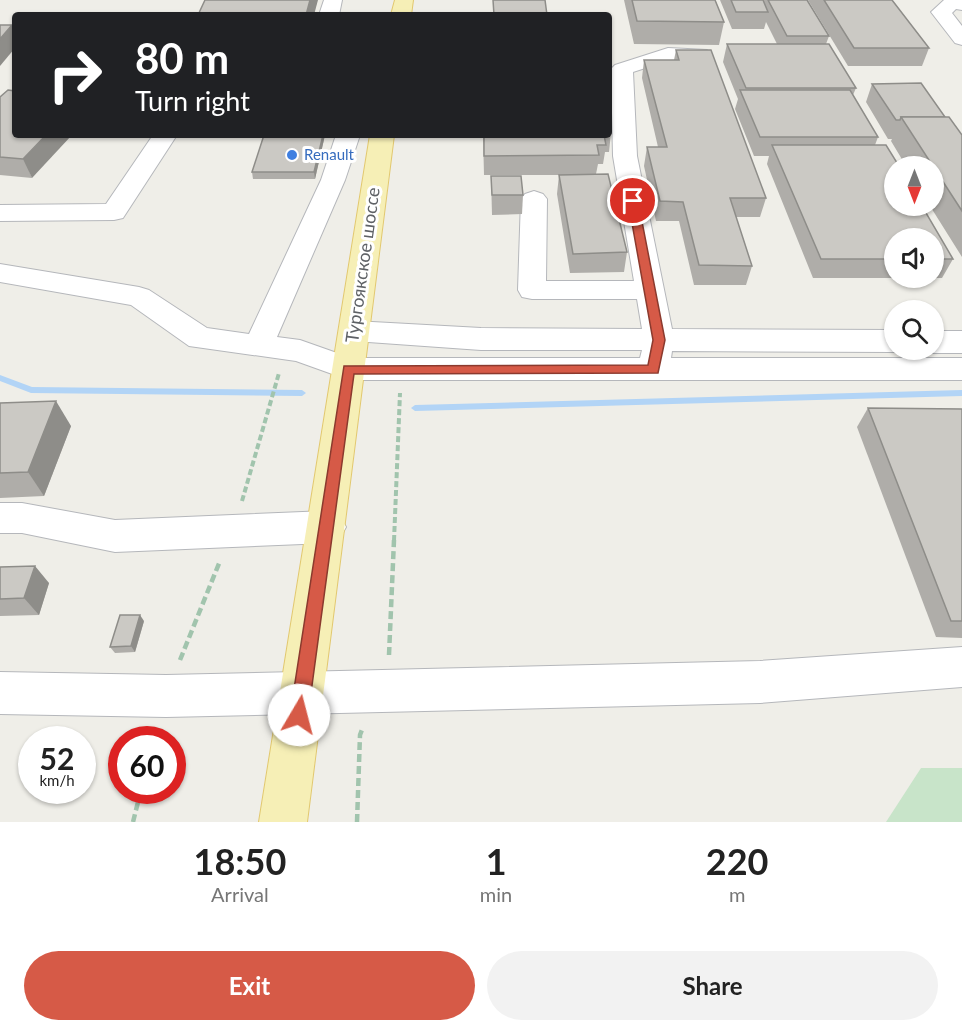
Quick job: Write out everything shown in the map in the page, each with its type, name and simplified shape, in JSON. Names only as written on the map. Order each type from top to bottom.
[{"type":"main road","name":"Тургоякское шоссе","points":[[283,822],[382,138]]},
{"type":"lane","points":[[958,29],[941,12],[952,3],[962,3]]},
{"type":"lane","points":[[656,355],[650,290],[625,156],[622,69],[668,54],[700,54]]},
{"type":"lane","points":[[0,213],[114,212],[163,138]]},
{"type":"lane","points":[[259,344],[333,180],[347,138]]},
{"type":"lane","points":[[534,199],[532,290],[650,290]]},
{"type":"lane","points":[[0,273],[139,297],[200,338],[300,351],[349,369],[884,342]]},
{"type":"lane","points":[[354,332],[481,339],[656,355],[962,369]]},
{"type":"lane","points":[[944,342],[962,342]]},
{"type":"lane","points":[[0,518],[22,519],[116,536],[327,527]]},
{"type":"lane","points":[[0,693],[166,696],[760,682],[962,667]]},
{"type":"path","points":[[158,726],[166,696],[241,505],[277,376]]},
{"type":"path","points":[[357,822],[360,735],[390,651],[400,392]]},
{"type":"path","points":[[133,822],[138,804]]},
{"type":"green space","points":[[921,768],[962,768],[962,822],[886,822]]},
{"type":"building","points":[[205,0],[310,0],[307,12],[199,12]]},
{"type":"building","points":[[493,0],[545,0],[547,12],[494,12]]},
{"type":"building","points":[[632,0],[715,0],[724,22],[637,21]]},
{"type":"building","points":[[731,0],[763,0],[768,12],[736,12]]},
{"type":"building","points":[[768,0],[807,0],[829,36],[787,36]]},
{"type":"building","points":[[824,0],[892,0],[929,48],[854,48]]},
{"type":"building","points":[[0,25],[12,25],[0,39]]},
{"type":"building","points":[[727,44],[829,44],[856,88],[746,88]]},
{"type":"building","points":[[676,50],[711,50],[766,198],[730,198],[752,266],[699,265],[683,202],[660,201],[647,147],[667,147],[644,60],[679,60]]},
{"type":"building","points":[[921,83],[945,117],[901,117],[900,120],[896,120],[872,84]]},
{"type":"building","points":[[8,90],[12,91],[12,138],[43,138],[23,159],[0,157],[0,97]]},
{"type":"building","points":[[740,90],[850,90],[878,137],[760,137]]},
{"type":"building","points":[[901,117],[949,117],[962,135],[962,211],[944,183],[944,156],[926,156]]},
{"type":"building","points":[[263,138],[322,138],[314,172],[252,172]]},
{"type":"building","points":[[484,138],[605,138],[606,145],[597,145],[599,155],[484,156]]},
{"type":"building","points":[[772,145],[886,145],[893,156],[884,156],[884,216],[928,216],[935,228],[884,228],[884,259],[821,259]]},
{"type":"building","points":[[608,174],[627,252],[573,254],[559,175]]},
{"type":"building","points":[[491,176],[521,176],[523,195],[492,195]]},
{"type":"building","points":[[944,244],[953,259],[944,259]]},
{"type":"building","points":[[56,401],[28,472],[0,473],[0,403]]},
{"type":"building","points":[[868,408],[962,409],[962,621],[951,621]]},
{"type":"building","points":[[35,566],[24,598],[0,599],[0,567]]},
{"type":"building","points":[[120,615],[140,615],[131,646],[110,647]]},
{"type":"waterway","points":[[0,378],[31,390],[302,393]]},
{"type":"waterway","points":[[415,408],[962,393]]},
{"type":"place","name":"Renault","points":[[292,155]]},
{"type":"route","points":[[299,715],[349,369],[653,370],[659,340],[633,201]]}]
